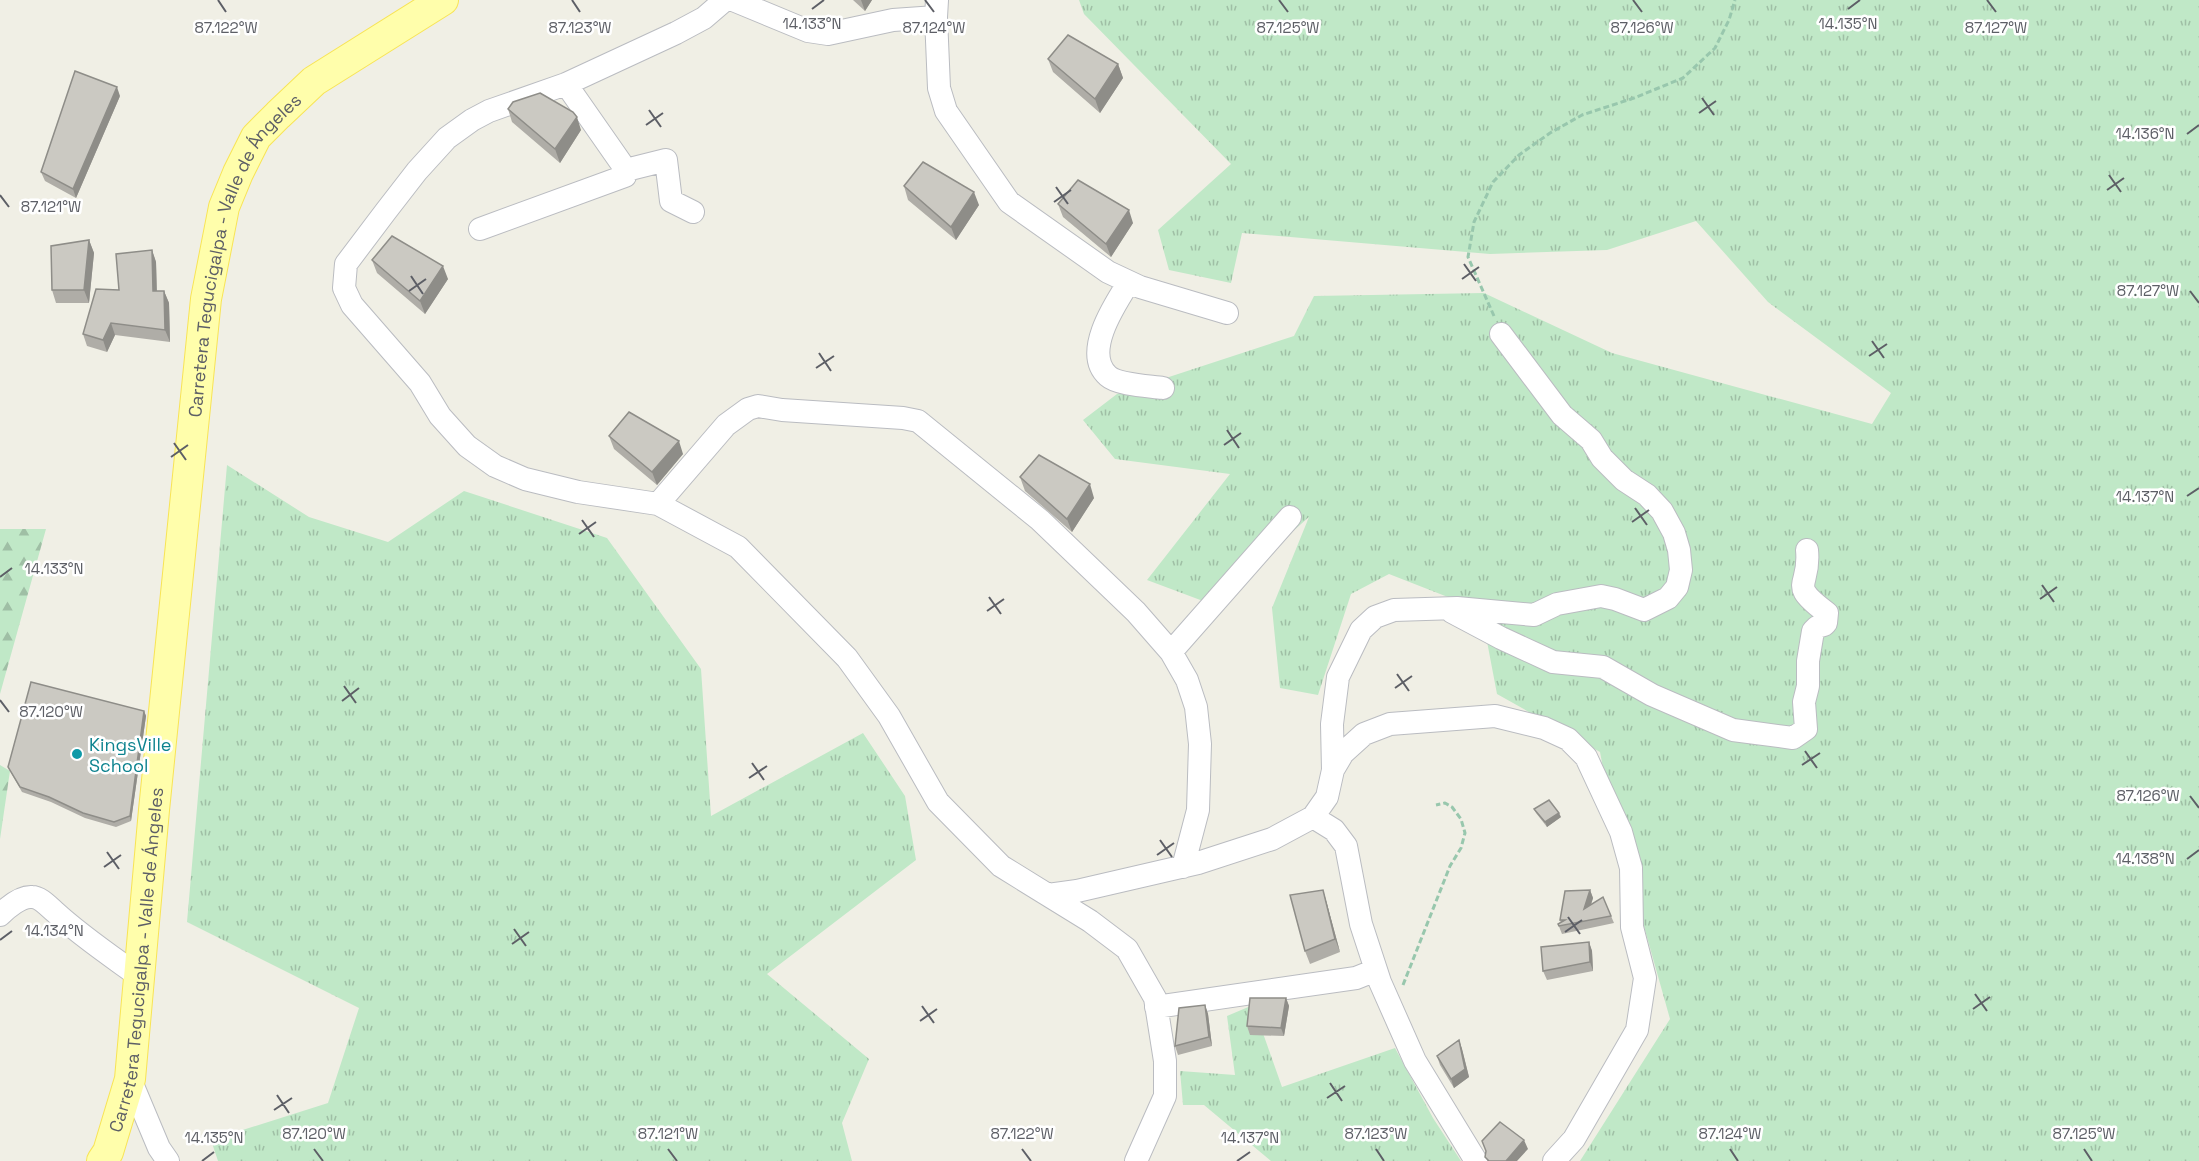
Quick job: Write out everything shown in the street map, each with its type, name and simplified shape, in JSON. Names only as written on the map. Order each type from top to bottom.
[{"type":"main road","name":"Carretera Tegucigalpa - Valle de Ángeles","points":[[102,1161],[108,1152],[130,1079],[154,810],[206,299],[224,207],[256,136],[314,81],[443,0]]},
{"type":"street","points":[[725,0],[704,18],[676,33],[566,84],[489,111],[447,138],[417,171],[346,264],[344,288],[352,306],[420,383],[440,416],[466,446],[495,466],[525,479],[578,492],[658,504],[738,548],[847,658],[889,716],[938,802],[1000,866],[1090,921],[1127,949],[1155,998],[1165,1061],[1165,1096],[1136,1161]]},
{"type":"street","points":[[733,0],[808,31],[828,34],[936,8],[939,88],[946,111],[1009,202],[1108,272],[1129,282],[1227,313]]},
{"type":"street","points":[[480,229],[625,176],[626,170],[566,84]]},
{"type":"street","points":[[626,170],[666,160],[671,201],[693,212]]},
{"type":"street","points":[[1129,282],[1102,331],[1098,352],[1101,366],[1109,377],[1122,382],[1163,388]]},
{"type":"street","points":[[1048,895],[1077,891],[1183,867],[1272,839],[1313,817],[1327,797],[1333,770],[1332,724],[1338,677],[1347,654],[1361,630],[1375,617],[1394,610],[1446,608],[1534,615],[1557,604],[1601,596],[1644,610],[1668,598],[1677,587],[1681,570],[1679,550],[1674,533],[1662,511],[1647,495],[1624,480],[1602,458],[1591,440],[1562,415],[1501,334]]},
{"type":"street","points":[[658,504],[726,425],[748,409],[758,406],[918,421],[1040,520],[1136,612],[1171,652],[1187,680],[1196,707],[1200,744],[1198,810],[1183,867]]},
{"type":"street","points":[[1171,652],[1290,517]]},
{"type":"street","points":[[1446,608],[1501,638],[1553,662],[1603,667],[1662,699],[1733,730],[1793,738],[1806,729],[1804,702],[1808,686],[1808,661],[1813,631],[1817,627],[1824,626],[1827,618],[1827,613],[1807,598],[1802,591],[1802,582],[1808,566],[1807,550]]},
{"type":"street","points":[[1333,770],[1343,753],[1364,734],[1390,724],[1495,716],[1544,728],[1568,739],[1586,757],[1621,832],[1631,868],[1632,927],[1645,978],[1637,1030],[1574,1139],[1554,1161]]},
{"type":"street","points":[[1313,817],[1334,830],[1346,846],[1361,924],[1389,1002],[1415,1061],[1476,1161]]},
{"type":"street","points":[[0,915],[20,900],[35,897],[74,930],[140,977]]},
{"type":"street","points":[[1156,1007],[1356,978],[1376,970]]},
{"type":"street","points":[[130,1079],[159,1148],[168,1161]]},
{"type":"path","points":[[1501,334],[1468,257],[1474,222],[1493,182],[1519,154],[1582,115],[1634,98],[1683,78],[1715,48],[1729,20],[1735,0]]},
{"type":"path","points":[[1389,1002],[1401,993],[1450,866],[1461,848],[1465,832],[1461,819],[1452,807],[1445,803],[1436,805]]},
{"type":"green space","points":[[1079,0],[2199,0],[2199,1161],[1580,1161],[1670,1019],[1611,809],[1600,752],[1497,694],[1481,610],[1389,574],[1351,594],[1318,695],[1280,688],[1272,608],[1309,517],[1211,604],[1147,580],[1230,474],[1115,459],[1083,420],[1117,394],[1294,336],[1314,296],[1484,293],[1612,353],[1872,424],[1891,393],[1768,302],[1696,221],[1607,250],[1490,254],[1242,233],[1231,283],[1169,270],[1158,230],[1231,164],[1084,14]]},
{"type":"green space","points":[[227,465],[309,517],[388,542],[464,491],[607,538],[701,669],[711,816],[863,733],[905,796],[916,860],[767,974],[869,1059],[842,1123],[852,1161],[218,1161],[211,1140],[328,1103],[359,1008],[187,922]]},
{"type":"green space","points":[[0,529],[46,529],[0,694]]},
{"type":"green space","points":[[0,765],[10,771],[0,839]]},
{"type":"green space","points":[[1253,1005],[1282,1087],[1395,1048],[1433,1118],[1461,1161],[1271,1161],[1204,1105],[1183,1105],[1180,1071],[1235,1075],[1227,1016]]},
{"type":"building","points":[[1068,35],[1118,64],[1095,99],[1048,59]]},
{"type":"building","points":[[75,71],[117,87],[73,189],[41,172]]},
{"type":"building","points":[[540,93],[573,112],[577,117],[555,149],[508,109],[513,102]]},
{"type":"building","points":[[923,162],[974,192],[951,227],[904,186]]},
{"type":"building","points":[[1078,180],[1129,210],[1106,244],[1058,204]]},
{"type":"building","points":[[392,236],[443,266],[420,301],[372,260]]},
{"type":"building","points":[[89,240],[84,290],[52,290],[51,246]]},
{"type":"building","points":[[152,250],[153,291],[164,291],[165,330],[111,323],[103,340],[83,334],[96,289],[119,290],[116,254]]},
{"type":"building","points":[[629,412],[679,441],[652,472],[609,436]]},
{"type":"building","points":[[1039,455],[1090,484],[1067,519],[1020,477]]},
{"type":"building","name":"KingsVille School","points":[[31,682],[144,711],[130,816],[114,822],[83,813],[49,797],[20,787],[8,767]]},
{"type":"building","points":[[1549,800],[1559,813],[1545,822],[1534,809]]},
{"type":"building","points":[[1323,890],[1335,939],[1305,951],[1290,895]]},
{"type":"building","points":[[1590,890],[1584,909],[1603,897],[1611,916],[1559,926],[1558,924],[1565,920],[1560,920],[1565,891]]},
{"type":"building","points":[[1589,942],[1590,962],[1543,971],[1541,947]]},
{"type":"building","points":[[1250,998],[1286,998],[1281,1028],[1247,1026]]},
{"type":"building","points":[[1205,1005],[1209,1037],[1175,1046],[1179,1008]]},
{"type":"building","points":[[1459,1040],[1465,1069],[1451,1079],[1437,1056]]},
{"type":"building","points":[[1500,1122],[1524,1140],[1506,1161],[1489,1161],[1485,1157],[1486,1151],[1482,1141]]},
{"type":"place","name":"KingsVille School","points":[[77,754]]}]
